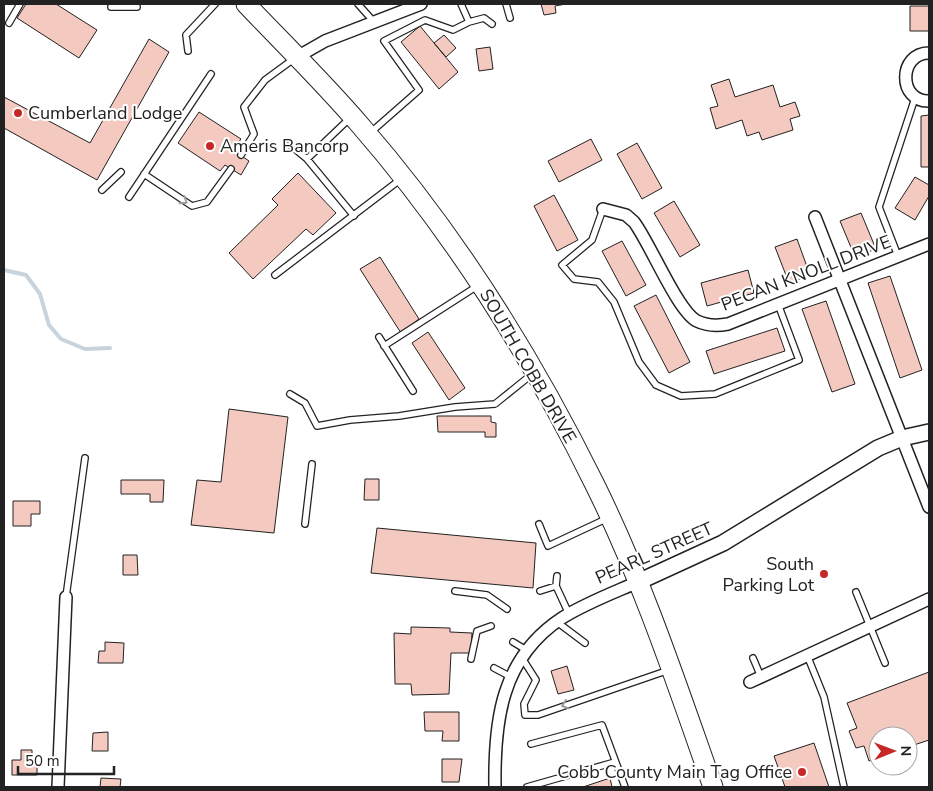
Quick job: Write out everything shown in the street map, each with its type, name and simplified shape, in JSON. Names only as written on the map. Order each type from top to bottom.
[{"type":"main road","name":"SOUTH COBB DRIVE","points":[[246,4],[352,116],[403,177],[480,284],[535,372],[610,517],[638,582],[713,787]]},
{"type":"street","points":[[297,57],[326,41],[422,4]]},
{"type":"street","points":[[929,53],[915,56],[909,63],[906,73],[906,84],[912,96],[919,101],[929,101]]},
{"type":"street","name":"PECAN KNOLL DRIVE","points":[[603,209],[626,215],[634,222],[684,308],[697,321],[716,326],[728,324],[929,244]]},
{"type":"street","points":[[815,217],[929,507]]},
{"type":"street","name":"PEARL STREET","points":[[495,787],[497,723],[501,704],[511,677],[525,654],[557,622],[569,614],[723,543],[856,459],[902,438],[929,432]]},
{"type":"street","points":[[58,787],[66,597]]},
{"type":"street","points":[[750,682],[871,624],[929,599]]},
{"type":"lane","points":[[9,22],[20,4]]},
{"type":"lane","points":[[110,7],[137,7],[136,4]]},
{"type":"lane","points":[[188,51],[186,35],[215,4]]},
{"type":"lane","points":[[358,4],[374,22]]},
{"type":"lane","points":[[461,4],[469,22]]},
{"type":"lane","points":[[506,4],[510,18]]},
{"type":"lane","points":[[368,135],[419,90],[384,41],[425,20],[453,30],[469,22],[484,18],[492,24]]},
{"type":"lane","points":[[241,155],[254,134],[244,106],[265,80],[297,57]]},
{"type":"lane","points":[[129,197],[211,74]]},
{"type":"lane","points":[[898,256],[879,207],[915,98]]},
{"type":"lane","points":[[307,159],[352,116]]},
{"type":"lane","points":[[290,145],[307,159],[354,216]]},
{"type":"lane","points":[[144,174],[192,206],[206,202],[231,169]]},
{"type":"lane","points":[[102,190],[121,172]]},
{"type":"lane","points":[[275,275],[403,177]]},
{"type":"lane","points":[[603,209],[592,240],[562,265],[574,279],[598,282],[614,302],[639,362],[656,385],[680,396],[715,394],[800,360],[778,304]]},
{"type":"lane","points":[[384,346],[480,284]]},
{"type":"lane","points":[[379,336],[413,391]]},
{"type":"lane","points":[[290,394],[305,402],[317,426],[455,407],[495,404],[535,372]]},
{"type":"lane","points":[[66,597],[85,458]]},
{"type":"lane","points":[[305,524],[312,464]]},
{"type":"lane","points":[[539,524],[548,546],[610,517]]},
{"type":"lane","points":[[557,576],[556,586],[569,614]]},
{"type":"lane","points":[[540,591],[556,586]]},
{"type":"lane","points":[[455,591],[487,595],[507,609]]},
{"type":"lane","points":[[856,592],[871,624],[885,662]]},
{"type":"lane","points":[[557,622],[585,643]]},
{"type":"lane","points":[[471,659],[476,631],[491,626]]},
{"type":"lane","points":[[513,642],[525,654],[536,680],[524,704],[525,715],[538,715],[671,669]]},
{"type":"lane","points":[[807,655],[824,697],[844,787]]},
{"type":"lane","points":[[753,658],[761,677]]},
{"type":"lane","points":[[494,668],[511,677]]},
{"type":"lane","points":[[531,744],[602,725],[625,787]]},
{"type":"lane","points":[[527,787],[615,762]]},
{"type":"building","points":[[26,4],[56,4],[97,30],[79,58],[17,18]]},
{"type":"building","points":[[541,4],[566,4],[555,6],[556,13],[544,15]]},
{"type":"building","points":[[910,6],[929,6],[929,31],[910,31]]},
{"type":"building","points":[[420,26],[458,72],[439,89],[401,42]]},
{"type":"building","points":[[444,35],[456,48],[446,57],[434,43]]},
{"type":"building","name":"Cumberland Lodge","points":[[149,39],[169,52],[97,180],[4,128],[4,97],[90,143]]},
{"type":"building","points":[[490,47],[493,69],[479,71],[476,49]]},
{"type":"building","points":[[729,79],[735,97],[773,85],[780,107],[795,102],[800,116],[790,119],[793,130],[762,140],[759,132],[747,136],[742,120],[716,129],[710,108],[718,106],[711,85]]},
{"type":"building","name":"Ameris Bancorp","points":[[199,112],[241,139],[233,150],[249,161],[241,175],[225,165],[220,171],[178,143]]},
{"type":"building","points":[[929,115],[929,167],[921,167],[921,116]]},
{"type":"building","points":[[591,139],[602,160],[559,182],[548,161]]},
{"type":"building","points":[[637,143],[662,188],[642,199],[617,154]]},
{"type":"building","points":[[298,173],[336,213],[313,235],[306,229],[253,279],[229,253],[278,205],[272,199]]},
{"type":"building","points":[[915,177],[929,185],[929,196],[915,220],[895,208]]},
{"type":"building","points":[[554,195],[578,240],[557,251],[534,206]]},
{"type":"building","points":[[674,201],[700,245],[680,257],[654,213]]},
{"type":"building","points":[[861,213],[876,249],[855,257],[840,221]]},
{"type":"building","points":[[797,239],[810,275],[789,283],[775,247]]},
{"type":"building","points":[[622,241],[646,285],[626,296],[602,251]]},
{"type":"building","points":[[380,257],[419,319],[401,333],[360,269]]},
{"type":"building","points":[[748,270],[754,293],[707,306],[701,283]]},
{"type":"building","points":[[890,276],[922,370],[900,378],[868,283]]},
{"type":"building","points":[[656,295],[690,362],[669,373],[634,306]]},
{"type":"building","points":[[826,301],[855,384],[832,392],[802,309]]},
{"type":"building","points":[[777,328],[785,351],[714,374],[706,351]]},
{"type":"building","points":[[428,332],[465,388],[449,400],[412,343]]},
{"type":"building","points":[[229,409],[288,417],[274,533],[191,525],[197,480],[221,482]]},
{"type":"building","points":[[437,416],[491,416],[491,422],[496,423],[496,437],[485,437],[485,432],[438,432]]},
{"type":"building","points":[[365,479],[379,479],[379,500],[364,500]]},
{"type":"building","points":[[121,480],[164,480],[163,502],[150,502],[150,494],[121,494]]},
{"type":"building","points":[[13,501],[40,501],[40,514],[31,514],[31,526],[13,526]]},
{"type":"building","points":[[377,528],[536,543],[533,588],[371,573]]},
{"type":"building","points":[[123,555],[137,555],[138,575],[123,575]]},
{"type":"building","points":[[411,627],[450,628],[450,632],[472,633],[471,653],[451,653],[449,694],[412,695],[411,684],[395,684],[394,633],[411,634]]},
{"type":"building","points":[[105,642],[124,643],[123,663],[98,663],[99,651],[105,651]]},
{"type":"building","points":[[567,666],[574,690],[558,694],[551,671]]},
{"type":"building","points":[[929,672],[929,740],[918,744],[918,726],[868,726],[868,758],[864,746],[856,748],[849,731],[857,728],[847,703]]},
{"type":"building","points":[[424,712],[459,712],[459,741],[442,741],[443,731],[425,731]]},
{"type":"building","points":[[108,732],[108,751],[92,751],[93,733]]},
{"type":"building","name":"Cobb County Main Tag Office","points":[[814,743],[829,787],[785,787],[774,756]]},
{"type":"building","points":[[21,750],[32,750],[32,757],[37,758],[37,775],[12,775],[12,760],[21,760]]},
{"type":"building","points":[[442,759],[462,759],[459,782],[442,782]]},
{"type":"building","points":[[101,778],[121,779],[120,787],[100,787]]},
{"type":"building","points":[[610,778],[612,787],[583,787]]},
{"type":"waterway","points":[[4,270],[26,275],[40,294],[49,325],[61,339],[85,349],[110,348]]},
{"type":"place","name":"Cumberland Lodge","points":[[18,113]]},
{"type":"place","name":"Ameris Bancorp","points":[[210,146]]},
{"type":"place","name":"South Parking Lot","points":[[824,574]]},
{"type":"place","name":"Cobb County Main Tag Office","points":[[802,772]]}]
